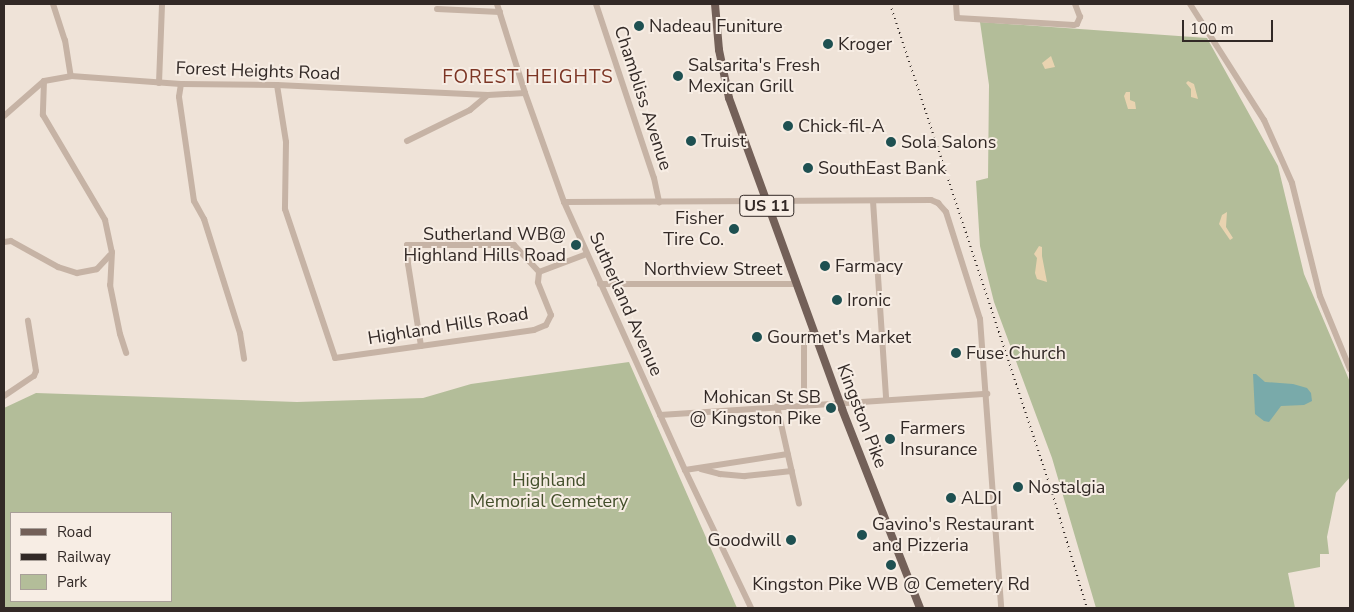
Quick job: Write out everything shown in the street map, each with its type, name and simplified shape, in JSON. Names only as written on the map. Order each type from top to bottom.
[{"type":"main road","name":"Kingston Pike","points":[[714,4],[719,50],[729,98],[840,403],[920,608]]},
{"type":"street","points":[[53,4],[65,40],[71,76]]},
{"type":"street","points":[[159,83],[162,4]]},
{"type":"street","name":"Sutherland Avenue","points":[[497,4],[525,93],[564,202],[685,470],[751,608]]},
{"type":"street","name":"Chambliss Avenue","points":[[596,4],[654,178],[659,202]]},
{"type":"street","points":[[956,4],[957,18],[1074,25],[1079,21],[1079,13],[1075,4]]},
{"type":"street","points":[[1190,4],[1268,129],[1292,183],[1320,296],[1350,370]]},
{"type":"street","points":[[437,9],[500,12]]},
{"type":"street","name":"Forest Heights Road","points":[[44,80],[71,76],[181,84],[488,95],[525,93]]},
{"type":"street","points":[[4,116],[44,80]]},
{"type":"street","points":[[44,80],[43,115],[105,220],[112,252],[110,285],[126,354]]},
{"type":"street","points":[[181,84],[179,97],[194,201],[204,219],[240,333],[244,359]]},
{"type":"street","name":"Highland Hills Road","points":[[277,86],[286,142],[285,209],[336,358],[497,337],[534,330],[546,325],[551,315],[538,282],[539,272]]},
{"type":"street","points":[[407,141],[470,110],[488,95]]},
{"type":"street","points":[[564,202],[931,200],[938,203],[946,212],[980,319],[987,394],[1001,608]]},
{"type":"street","points":[[873,201],[886,400]]},
{"type":"street","points":[[4,242],[12,241],[58,267],[77,273],[97,269],[112,252]]},
{"type":"street","points":[[421,346],[408,264],[407,245],[514,245],[539,272],[587,254]]},
{"type":"street","name":"Northview Street","points":[[600,284],[796,284]]},
{"type":"street","points":[[4,396],[34,376],[36,371],[28,321]]},
{"type":"street","points":[[804,405],[804,341],[806,336],[814,332]]},
{"type":"street","points":[[660,415],[987,394]]},
{"type":"street","points":[[777,406],[799,504]]},
{"type":"street","points":[[685,470],[788,454]]},
{"type":"street","points":[[698,468],[720,474],[745,476],[792,471]]},
{"type":"green space","points":[[980,22],[1207,38],[1278,166],[1304,274],[1350,382],[1350,477],[1336,493],[1327,537],[1329,554],[1320,554],[1320,567],[1288,573],[1295,608],[1096,608],[1052,458],[994,302],[980,246],[976,181],[988,178],[989,85]]},
{"type":"green space","name":"Highland Memorial Cemetery","points":[[629,362],[737,608],[4,608],[4,408],[36,393],[297,402],[423,398],[471,384]]},
{"type":"sand","points":[[1051,56],[1055,67],[1045,69],[1042,63]]},
{"type":"sand","points":[[1188,81],[1194,84],[1198,99],[1191,97],[1191,89],[1186,83]]},
{"type":"sand","points":[[1126,92],[1130,92],[1130,100],[1135,102],[1136,109],[1128,109],[1124,96]]},
{"type":"sand","points":[[1227,212],[1226,227],[1233,238],[1230,240],[1219,224],[1222,215]]},
{"type":"sand","points":[[1039,246],[1042,247],[1047,282],[1037,279],[1035,273],[1037,258],[1034,254]]},
{"type":"water","points":[[1253,374],[1256,374],[1265,382],[1293,384],[1307,388],[1311,393],[1312,401],[1304,405],[1281,406],[1269,422],[1264,421],[1255,414]]},
{"type":"railway","points":[[890,4],[1051,489],[1087,608]]},
{"type":"place","name":"Nadeau Funiture","points":[[639,26]]},
{"type":"place","name":"Kroger","points":[[828,44]]},
{"type":"place","name":"Salsarita's Fresh Mexican Grill","points":[[678,76]]},
{"type":"place","name":"Chick-fil-A","points":[[788,126]]},
{"type":"place","name":"Truist","points":[[691,141]]},
{"type":"place","name":"Sola Salons","points":[[891,142]]},
{"type":"place","name":"SouthEast Bank","points":[[808,168]]},
{"type":"place","name":"Fisher Tire Co.","points":[[734,229]]},
{"type":"place","name":"Sutherland WB@ Highland Hills Road","points":[[576,245]]},
{"type":"place","name":"Farmacy","points":[[825,266]]},
{"type":"place","name":"Ironic","points":[[837,300]]},
{"type":"place","name":"Gourmet's Market","points":[[757,337]]},
{"type":"place","name":"Fuse Church","points":[[956,353]]},
{"type":"place","name":"Mohican St SB @ Kingston Pike","points":[[831,408]]},
{"type":"place","name":"Farmers Insurance","points":[[890,439]]},
{"type":"place","name":"Nostalgia","points":[[1018,487]]},
{"type":"place","name":"ALDI","points":[[951,498]]},
{"type":"place","name":"Gavino's Restaurant and Pizzeria","points":[[862,535]]},
{"type":"place","name":"Goodwill","points":[[791,540]]},
{"type":"place","name":"Kingston Pike WB @ Cemetery Rd","points":[[891,565]]},
{"type":"district","name":"FOREST HEIGHTS","points":[[528,78]]}]
